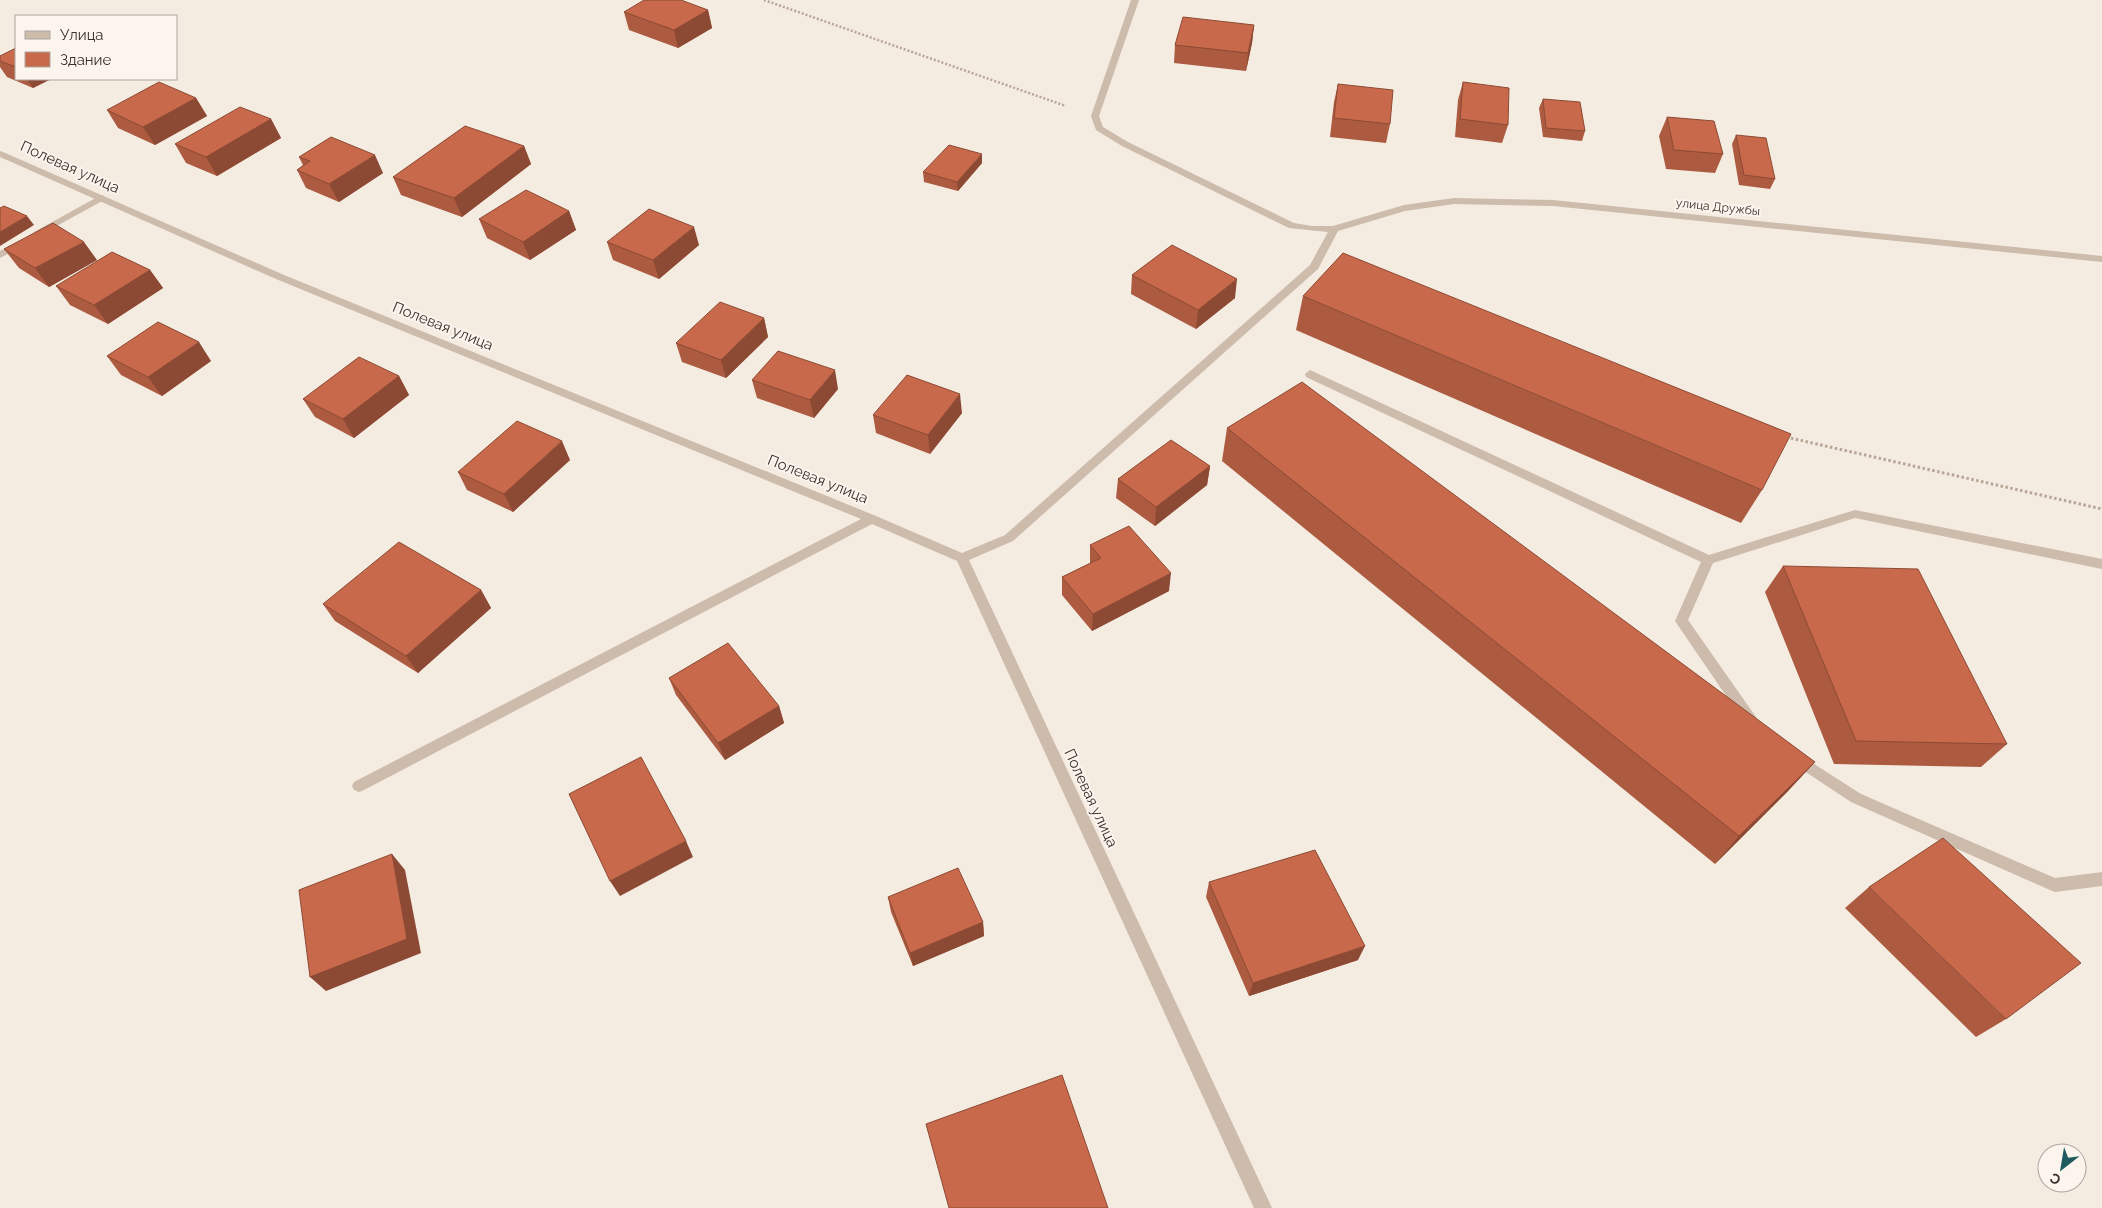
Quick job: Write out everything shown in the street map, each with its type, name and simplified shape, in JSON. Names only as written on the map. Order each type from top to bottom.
[{"type":"street","points":[[1095,116],[1135,0]]},
{"type":"street","name":"улица Дружбы","points":[[1095,116],[1099,128],[1125,144],[1292,226],[1312,229],[1334,229],[1425,204],[1454,201],[1553,203],[2102,259]]},
{"type":"street","name":"Полевая улица","points":[[0,154],[280,277],[872,519],[962,558],[1262,1208]]},
{"type":"street","points":[[0,255],[100,198]]},
{"type":"street","points":[[962,558],[1009,538],[1260,317],[1314,267],[1334,229]]},
{"type":"street","points":[[1310,374],[1708,560],[1855,514],[2102,564]]},
{"type":"street","points":[[359,786],[872,519]]},
{"type":"street","points":[[1708,560],[1681,621],[1760,734]]},
{"type":"street","points":[[1784,750],[1856,798],[2055,886],[2102,879]]},
{"type":"path","points":[[764,0],[1095,116]]},
{"type":"path","points":[[1784,436],[2102,509]]},
{"type":"building","points":[[644,0],[681,0],[708,10],[674,30],[624,12]]},
{"type":"building","points":[[1183,17],[1254,25],[1248,53],[1175,45]]},
{"type":"building","points":[[15,48],[15,67],[0,61],[0,56]]},
{"type":"building","points":[[159,82],[196,98],[143,127],[107,110]]},
{"type":"building","points":[[1463,82],[1509,88],[1508,125],[1460,119]]},
{"type":"building","points":[[1338,84],[1393,90],[1390,124],[1334,118]]},
{"type":"building","points":[[1543,99],[1580,102],[1585,131],[1546,128]]},
{"type":"building","points":[[240,107],[271,119],[206,157],[175,144]]},
{"type":"building","points":[[1667,117],[1714,121],[1723,154],[1674,150]]},
{"type":"building","points":[[465,126],[524,146],[454,198],[393,177]]},
{"type":"building","points":[[1736,135],[1766,138],[1775,179],[1744,175]]},
{"type":"building","points":[[331,137],[375,155],[329,184],[297,170],[310,161],[299,157]]},
{"type":"building","points":[[949,145],[982,154],[957,182],[923,172]]},
{"type":"building","points":[[526,190],[569,211],[523,242],[479,219]]},
{"type":"building","points":[[4,206],[27,216],[0,232],[0,208]]},
{"type":"building","points":[[649,209],[694,227],[653,260],[607,242]]},
{"type":"building","points":[[53,223],[84,242],[35,268],[4,249]]},
{"type":"building","points":[[1172,245],[1237,279],[1198,310],[1132,275]]},
{"type":"building","points":[[112,252],[150,270],[94,305],[56,286]]},
{"type":"building","points":[[1343,253],[1791,434],[1762,490],[1303,296]]},
{"type":"building","points":[[720,302],[764,318],[721,360],[676,343]]},
{"type":"building","points":[[158,322],[199,342],[148,377],[107,356]]},
{"type":"building","points":[[778,351],[835,370],[810,400],[752,380]]},
{"type":"building","points":[[359,357],[399,376],[343,419],[303,399]]},
{"type":"building","points":[[907,375],[960,394],[928,435],[873,415]]},
{"type":"building","points":[[1302,382],[1815,762],[1739,836],[1227,428]]},
{"type":"building","points":[[517,421],[562,441],[504,494],[458,472]]},
{"type":"building","points":[[1171,440],[1210,466],[1156,507],[1118,479]]},
{"type":"building","points":[[1129,526],[1171,573],[1093,614],[1062,577],[1101,558],[1090,545]]},
{"type":"building","points":[[399,542],[481,590],[406,656],[323,604]]},
{"type":"building","points":[[1783,566],[1918,569],[2007,744],[1856,741]]},
{"type":"building","points":[[728,643],[779,706],[718,743],[669,678]]},
{"type":"building","points":[[641,757],[686,841],[610,881],[569,794]]},
{"type":"building","points":[[1943,838],[2081,963],[2006,1019],[1869,887]]},
{"type":"building","points":[[1315,850],[1365,946],[1253,983],[1209,882]]},
{"type":"building","points":[[392,854],[407,939],[310,977],[299,890]]},
{"type":"building","points":[[958,868],[983,922],[910,953],[888,897]]},
{"type":"building","points":[[1062,1075],[1108,1208],[949,1208],[926,1124]]}]
